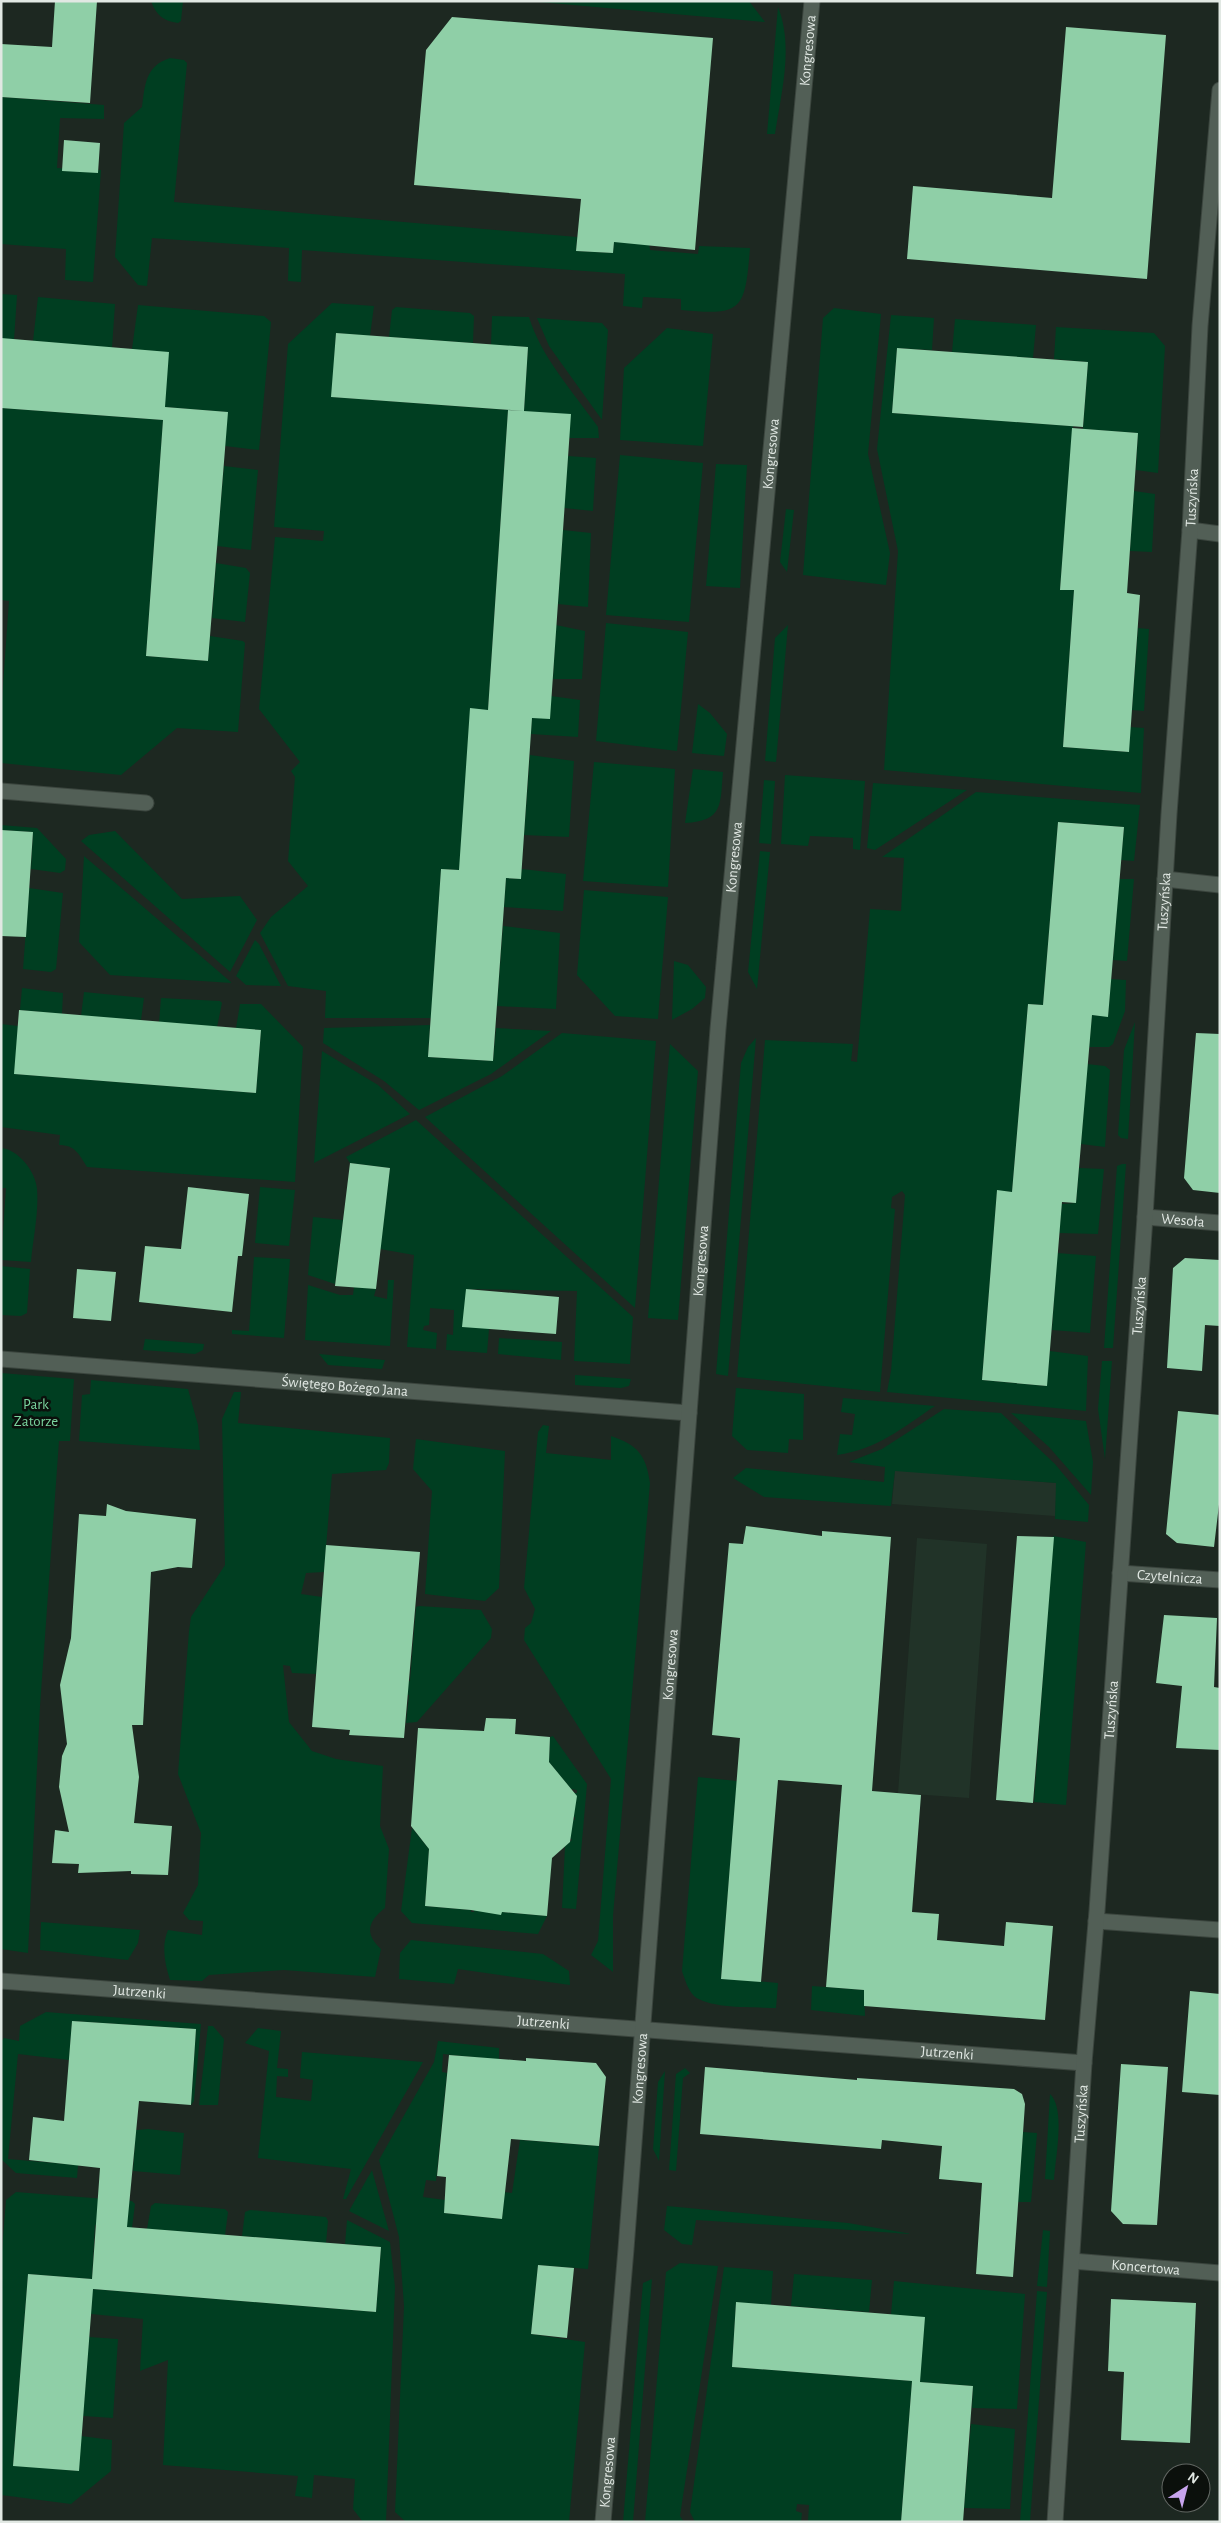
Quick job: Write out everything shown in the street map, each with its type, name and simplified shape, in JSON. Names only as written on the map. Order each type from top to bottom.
[{"type":"street","name":"Kongresowa","points":[[603,2522],[720,1003],[812,1]]},
{"type":"street","name":"Tuszyńska","points":[[1055,2522],[1084,2063],[1096,1921],[1145,1217],[1165,879],[1190,530],[1200,326],[1220,90]]},
{"type":"street","points":[[1190,530],[1220,534]]},
{"type":"street","points":[[1,792],[146,803]]},
{"type":"street","points":[[1165,879],[1220,884]]},
{"type":"street","name":"Wesoła","points":[[1145,1217],[1220,1224]]},
{"type":"street","name":"Świętego Bożego Jana","points":[[1,1359],[689,1413]]},
{"type":"street","name":"Czytelnicza","points":[[1120,1573],[1220,1580]]},
{"type":"street","points":[[1096,1921],[1220,1930]]},
{"type":"street","name":"Jutrzenki","points":[[1,1981],[1084,2063]]},
{"type":"street","name":"Koncertowa","points":[[1072,2261],[1220,2273]]},
{"type":"shaded area","points":[[895,1470],[1057,1483],[1055,1516],[892,1504]]},
{"type":"shaded area","points":[[917,1538],[987,1544],[969,1798],[898,1793]]},
{"type":"green space","points":[[151,1],[183,1],[181,21],[178,23],[164,19],[155,10]]},
{"type":"green space","points":[[528,1],[749,1],[765,22]]},
{"type":"green space","points":[[778,7],[783,22],[785,38],[785,70],[775,134],[767,134]]},
{"type":"green space","points":[[170,58],[184,60],[187,63],[174,202],[577,237],[576,251],[613,253],[614,240],[649,243],[650,250],[698,254],[699,246],[750,248],[746,285],[742,296],[737,304],[729,309],[717,312],[681,310],[681,299],[643,297],[642,308],[623,306],[625,274],[302,250],[301,282],[288,281],[289,248],[152,238],[147,286],[138,285],[115,257],[124,123],[142,107],[146,84],[151,71],[162,61]]},
{"type":"green space","points":[[1,97],[104,105],[104,119],[60,118],[57,168],[101,170],[93,282],[65,280],[66,249],[1,244]]},
{"type":"green space","points":[[1,294],[17,295],[14,340],[1,339]]},
{"type":"green space","points":[[38,297],[115,304],[112,348],[33,341]]},
{"type":"green space","points":[[332,303],[374,306],[370,336],[336,333],[332,397],[508,410],[488,710],[459,870],[441,869],[431,1018],[325,1018],[326,991],[288,986],[260,933],[271,917],[308,886],[288,861],[295,777],[291,771],[300,762],[259,709],[275,537],[323,541],[324,531],[274,527],[288,344]]},
{"type":"green space","points":[[138,305],[264,316],[271,322],[259,450],[225,446],[227,412],[165,407],[132,349]]},
{"type":"green space","points":[[396,307],[470,313],[474,316],[473,343],[389,337],[392,310]]},
{"type":"green space","points":[[834,308],[881,314],[868,454],[890,553],[886,585],[803,575],[823,318]]},
{"type":"green space","points":[[891,315],[934,318],[932,350],[897,348],[892,413],[1073,426],[1060,589],[1074,590],[1063,747],[1128,752],[1130,727],[1144,728],[1141,793],[884,770],[898,551],[877,449]]},
{"type":"green space","points":[[492,316],[529,317],[541,346],[598,427],[599,438],[569,438],[524,411],[528,347],[491,345]]},
{"type":"green space","points":[[537,318],[602,323],[608,330],[602,420],[549,346]]},
{"type":"green space","points":[[955,319],[1036,325],[1033,358],[952,352]]},
{"type":"green space","points":[[1056,327],[1154,333],[1165,346],[1158,473],[1136,470],[1138,433],[1083,429],[1088,362],[1054,359]]},
{"type":"green space","points":[[667,328],[713,334],[703,446],[620,440],[624,368]]},
{"type":"green space","points":[[1,408],[163,420],[146,656],[208,661],[210,636],[243,641],[245,643],[238,732],[177,728],[121,775],[1,763],[1,713],[9,601],[1,600]]},
{"type":"green space","points":[[620,455],[703,463],[689,622],[606,615]]},
{"type":"green space","points":[[568,456],[596,458],[593,511],[564,508]]},
{"type":"green space","points":[[716,464],[747,465],[740,588],[706,586]]},
{"type":"green space","points":[[224,466],[258,470],[251,550],[217,546]]},
{"type":"green space","points":[[1134,491],[1155,494],[1152,552],[1130,551]]},
{"type":"green space","points":[[786,509],[794,510],[787,572],[780,562]]},
{"type":"green space","points":[[563,530],[591,533],[588,607],[558,604]]},
{"type":"green space","points":[[216,563],[246,568],[250,573],[245,622],[212,618]]},
{"type":"green space","points":[[606,623],[688,632],[677,751],[596,741]]},
{"type":"green space","points":[[556,625],[585,631],[582,679],[553,679]]},
{"type":"green space","points":[[788,625],[776,762],[765,761],[775,638]]},
{"type":"green space","points":[[1138,628],[1149,629],[1144,711],[1132,710]]},
{"type":"green space","points":[[551,696],[580,700],[578,737],[531,734],[532,718]]},
{"type":"green space","points":[[698,704],[710,713],[727,734],[724,756],[692,753]]},
{"type":"green space","points":[[530,755],[574,761],[569,837],[524,835]]},
{"type":"green space","points":[[594,762],[675,769],[668,887],[583,881]]},
{"type":"green space","points":[[693,769],[723,772],[720,802],[718,809],[707,819],[685,823]]},
{"type":"green space","points":[[785,775],[865,781],[860,850],[853,849],[853,838],[810,836],[808,846],[781,844]]},
{"type":"green space","points":[[764,780],[775,781],[771,844],[759,843]]},
{"type":"green space","points":[[873,783],[967,790],[875,850],[867,848]]},
{"type":"green space","points":[[976,792],[1140,805],[1134,861],[1121,860],[1124,827],[1058,822],[1043,1005],[1028,1004],[1012,1192],[997,1191],[982,1380],[1046,1386],[1050,1351],[1088,1356],[1086,1411],[887,1392],[891,1371],[905,1195],[902,1191],[892,1197],[891,1208],[895,1209],[880,1392],[737,1377],[765,1040],[853,1044],[851,1061],[857,1062],[870,909],[901,911],[904,858],[882,857]]},
{"type":"green space","points":[[1,825],[37,828],[66,859],[65,870],[60,873],[31,869],[33,832],[1,830]]},
{"type":"green space","points":[[115,831],[182,899],[240,896],[257,920],[230,972],[81,841],[89,835]]},
{"type":"green space","points":[[760,851],[770,852],[757,989],[748,972]]},
{"type":"green space","points":[[84,856],[232,983],[110,975],[79,942]]},
{"type":"green space","points":[[522,869],[566,874],[563,911],[504,907],[506,878],[520,879]]},
{"type":"green space","points":[[1119,879],[1134,879],[1127,961],[1113,960]]},
{"type":"green space","points":[[29,888],[63,893],[56,969],[51,972],[23,969]]},
{"type":"green space","points":[[584,890],[668,897],[658,1019],[615,1016],[577,975]]},
{"type":"green space","points":[[503,926],[560,933],[556,1009],[497,1006]]},
{"type":"green space","points":[[255,940],[259,944],[281,986],[246,985],[236,976]]},
{"type":"green space","points":[[674,961],[688,965],[706,987],[705,998],[692,1009],[672,1020]]},
{"type":"green space","points":[[1111,979],[1126,980],[1125,1011],[1113,1044],[1109,1047],[1089,1047],[1092,1015],[1108,1016]]},
{"type":"green space","points":[[22,988],[63,993],[62,1014],[20,1010]]},
{"type":"green space","points":[[84,992],[144,998],[141,1020],[81,1016]]},
{"type":"green space","points":[[161,998],[220,1001],[222,1003],[217,1027],[159,1022]]},
{"type":"green space","points":[[240,1004],[261,1004],[303,1047],[295,1182],[87,1167],[79,1154],[73,1149],[59,1145],[60,1135],[1,1127],[1,1024],[18,1026],[15,1074],[256,1093],[261,1030],[236,1028]]},
{"type":"green space","points":[[1135,1022],[1128,1139],[1121,1138],[1118,1135],[1124,1050]]},
{"type":"green space","points":[[430,1025],[428,1057],[493,1061],[496,1028],[551,1031],[491,1074],[419,1110],[384,1081],[323,1043],[324,1028]]},
{"type":"green space","points":[[562,1033],[656,1041],[635,1308],[425,1117],[502,1076]]},
{"type":"green space","points":[[756,1038],[728,1376],[716,1374],[741,1063],[748,1047]]},
{"type":"green space","points":[[670,1044],[698,1071],[678,1320],[648,1318]]},
{"type":"green space","points":[[322,1051],[378,1085],[410,1114],[314,1163]]},
{"type":"green space","points":[[1087,1064],[1105,1066],[1110,1070],[1105,1147],[1081,1144]]},
{"type":"green space","points":[[416,1120],[633,1317],[630,1364],[574,1361],[577,1291],[466,1289],[489,1329],[487,1353],[446,1350],[447,1334],[453,1335],[454,1310],[430,1308],[429,1325],[424,1326],[423,1330],[437,1333],[436,1349],[407,1347],[414,1255],[380,1249],[390,1168],[350,1163],[346,1157]]},
{"type":"green space","points":[[1,1148],[14,1152],[20,1157],[30,1169],[36,1182],[36,1226],[31,1262],[1,1260],[6,1188],[1,1188]]},
{"type":"green space","points":[[1126,1164],[1113,1348],[1104,1348],[1117,1166]]},
{"type":"green space","points":[[1079,1168],[1104,1169],[1098,1234],[1059,1233],[1062,1204],[1076,1203]]},
{"type":"green space","points":[[260,1187],[295,1190],[289,1246],[255,1243]]},
{"type":"green space","points":[[313,1217],[343,1220],[335,1284],[308,1275]]},
{"type":"green space","points":[[1057,1253],[1096,1256],[1090,1333],[1052,1330]]},
{"type":"green space","points":[[254,1257],[290,1259],[284,1338],[232,1334],[232,1330],[249,1331]]},
{"type":"green space","points":[[1,1266],[30,1269],[27,1313],[21,1316],[1,1315]]},
{"type":"green space","points":[[388,1280],[394,1280],[390,1346],[305,1340],[308,1285],[340,1295],[353,1295],[354,1287],[376,1289],[374,1296],[387,1299]]},
{"type":"green space","points":[[499,1338],[562,1342],[561,1360],[498,1354]]},
{"type":"green space","points":[[145,1339],[204,1344],[203,1350],[195,1354],[143,1350]]},
{"type":"green space","points":[[319,1354],[385,1360],[382,1369],[328,1365]]},
{"type":"green space","points":[[1102,1361],[1112,1361],[1105,1459],[1098,1409]]},
{"type":"green space","name":"Park Zatorze","points":[[1,1373],[74,1379],[70,1441],[59,1441],[40,1706],[28,1953],[1,1949]]},
{"type":"green space","points":[[575,1375],[631,1379],[629,1386],[621,1388],[575,1385]]},
{"type":"green space","points":[[91,1380],[188,1389],[198,1425],[200,1450],[79,1441],[82,1395],[90,1394]]},
{"type":"green space","points":[[736,1388],[804,1394],[803,1440],[789,1439],[788,1453],[747,1450],[732,1436]]},
{"type":"green space","points":[[234,1392],[241,1392],[238,1423],[390,1438],[389,1463],[386,1470],[332,1474],[324,1572],[306,1573],[301,1594],[322,1597],[316,1674],[292,1673],[290,1666],[283,1665],[289,1722],[312,1751],[336,1759],[383,1766],[380,1826],[389,1849],[385,1908],[375,1918],[370,1928],[372,1938],[381,1949],[375,1977],[284,1970],[209,1975],[202,1981],[170,1980],[167,1968],[164,1949],[168,1930],[202,1935],[203,1921],[189,1920],[183,1913],[198,1885],[201,1833],[178,1774],[191,1617],[225,1565],[222,1419]]},
{"type":"green space","points":[[843,1398],[935,1406],[877,1443],[837,1455],[840,1434],[852,1435],[855,1414],[841,1412]]},
{"type":"green space","points":[[944,1409],[1001,1413],[1055,1464],[1089,1505],[1088,1522],[1055,1519],[1056,1483],[895,1471],[891,1506],[764,1497],[733,1478],[746,1468],[884,1482],[885,1467],[849,1462],[882,1449]]},
{"type":"green space","points":[[1011,1413],[1086,1421],[1093,1462],[1091,1495],[1049,1447]]},
{"type":"green space","points":[[543,1425],[549,1426],[546,1453],[611,1460],[611,1436],[628,1443],[643,1458],[650,1483],[613,1916],[613,1972],[591,1955],[598,1941],[611,1779],[524,1640],[525,1628],[531,1623],[535,1609],[524,1588],[538,1432]]},
{"type":"green space","points":[[416,1439],[505,1451],[499,1588],[485,1601],[425,1594],[432,1491],[413,1469]]},
{"type":"green space","points":[[1053,1536],[1086,1542],[1066,1805],[1034,1802]]},
{"type":"green space","points":[[416,1607],[481,1610],[492,1629],[491,1638],[417,1722],[406,1723],[409,1695],[402,1694],[404,1681],[410,1681]]},
{"type":"green space","points":[[553,1736],[587,1784],[576,1909],[562,1908],[565,1846],[572,1840],[561,1827],[569,1820],[575,1820],[575,1817],[573,1817],[574,1793],[577,1793],[577,1790],[571,1789],[549,1762],[550,1737]]},
{"type":"green space","points":[[698,1777],[737,1781],[721,1978],[778,1983],[776,2008],[721,2005],[701,2000],[692,1994],[683,1974]]},
{"type":"green space","points":[[412,1828],[429,1849],[425,1906],[471,1910],[471,1912],[474,1912],[475,1907],[502,1912],[547,1916],[538,1934],[412,1923],[401,1911]]},
{"type":"green space","points":[[41,1922],[140,1930],[138,1943],[128,1960],[40,1950]]},
{"type":"green space","points":[[411,1940],[543,1954],[569,1971],[570,1985],[458,1969],[454,1984],[399,1979],[400,1953]]},
{"type":"green space","points":[[812,1986],[864,1990],[865,2016],[811,2010]]},
{"type":"green space","points":[[46,2012],[201,2024],[194,2101],[191,2105],[196,2029],[72,2021],[69,2060],[18,2054],[8,2159],[78,2165],[77,2178],[16,2173],[1,2159],[1,2041],[4,2038],[19,2041],[20,2026]]},
{"type":"green space","points":[[208,2026],[213,2026],[224,2039],[218,2105],[199,2105]]},
{"type":"green space","points":[[258,2028],[281,2031],[277,2068],[288,2069],[288,2077],[277,2076],[276,2097],[311,2101],[313,2080],[300,2078],[302,2052],[423,2062],[346,2199],[343,2199],[351,2169],[258,2158],[269,2051],[245,2043]]},
{"type":"green space","points":[[438,2041],[499,2048],[499,2059],[482,2076],[483,2058],[443,2054],[442,2072],[447,2073],[436,2181],[426,2180],[423,2197],[445,2200],[444,2213],[502,2219],[504,2192],[512,2193],[520,2140],[599,2146],[588,2269],[538,2265],[531,2334],[585,2342],[569,2522],[406,2522],[395,2512],[404,2306],[399,2237],[379,2160],[434,2062]]},
{"type":"green space","points":[[685,2068],[690,2073],[683,2078],[676,2171],[669,2170],[676,2074]]},
{"type":"green space","points":[[665,2071],[659,2161],[653,2149],[658,2082]]},
{"type":"green space","points":[[1050,2094],[1055,2101],[1059,2122],[1054,2180],[1045,2179]]},
{"type":"green space","points":[[148,2129],[184,2133],[180,2175],[133,2171],[135,2142],[98,2139],[126,2131]]},
{"type":"green space","points":[[1023,2132],[1037,2133],[1031,2202],[1018,2202]]},
{"type":"green space","points":[[372,2170],[373,2174],[389,2231],[349,2211]]},
{"type":"green space","points":[[16,2192],[132,2201],[135,2204],[132,2228],[95,2225],[92,2279],[28,2274],[13,2465],[78,2471],[81,2436],[112,2440],[111,2471],[71,2504],[1,2495],[1,2263],[6,2200]]},
{"type":"green space","points":[[155,2203],[225,2209],[228,2212],[225,2235],[147,2229],[151,2206]]},
{"type":"green space","points":[[667,2206],[848,2223],[912,2234],[696,2220],[692,2245],[682,2244],[664,2230]]},
{"type":"green space","points":[[250,2210],[326,2217],[328,2221],[326,2243],[242,2236],[245,2212]]},
{"type":"green space","points":[[347,2220],[390,2242],[395,2287],[386,2522],[363,2522],[353,2509],[355,2479],[314,2475],[312,2498],[295,2496],[298,2476],[163,2465],[168,2360],[140,2371],[143,2319],[91,2314],[92,2289],[376,2312],[381,2247],[345,2244]]},
{"type":"green space","points":[[1043,2230],[1050,2231],[1047,2287],[1037,2286]]},
{"type":"green space","points":[[680,2263],[718,2266],[680,2516],[684,2522],[645,2522],[666,2272]]},
{"type":"green space","points":[[724,2267],[773,2271],[771,2305],[736,2303],[732,2367],[912,2381],[901,2522],[808,2522],[809,2505],[797,2504],[796,2511],[802,2513],[801,2522],[695,2522],[690,2512]]},
{"type":"green space","points":[[794,2274],[872,2280],[869,2312],[791,2306]]},
{"type":"green space","points":[[652,2279],[633,2522],[623,2522],[643,2283]]},
{"type":"green space","points":[[894,2281],[1025,2294],[1017,2409],[972,2408],[973,2386],[920,2382],[891,2314]]},
{"type":"green space","points":[[1037,2291],[1047,2292],[1030,2522],[1020,2522]]},
{"type":"green space","points":[[89,2337],[118,2339],[113,2418],[83,2416]]},
{"type":"green space","points":[[971,2424],[1015,2429],[1010,2509],[964,2508]]},
{"type":"building","points":[[55,1],[97,1],[90,103],[1,97],[1,44],[52,47]]},
{"type":"building","points":[[452,17],[713,38],[695,250],[614,242],[613,253],[576,251],[581,199],[414,185],[426,50]]},
{"type":"building","points":[[1066,27],[1166,35],[1147,279],[907,259],[913,186],[1052,198]]},
{"type":"building","points":[[64,140],[100,143],[98,173],[62,171]]},
{"type":"building","points":[[336,333],[528,347],[524,411],[331,397]]},
{"type":"building","points":[[1,338],[169,352],[165,407],[228,412],[208,661],[146,656],[163,420],[1,408]]},
{"type":"building","points":[[897,348],[1088,362],[1083,427],[892,413]]},
{"type":"building","points":[[508,410],[571,414],[550,719],[532,718],[521,879],[506,878],[493,1061],[428,1057],[441,869],[459,870],[470,708],[488,710]]},
{"type":"building","points":[[1072,428],[1138,433],[1127,593],[1140,595],[1129,752],[1063,747],[1074,590],[1060,590]]},
{"type":"building","points":[[1058,822],[1124,827],[1108,1017],[1092,1015],[1076,1203],[1062,1202],[1047,1386],[982,1380],[997,1190],[1012,1192],[1028,1004],[1043,1005]]},
{"type":"building","points":[[1,830],[33,832],[26,937],[1,936]]},
{"type":"building","points":[[19,1010],[261,1030],[256,1093],[14,1074]]},
{"type":"building","points":[[1196,1033],[1220,1034],[1220,1193],[1193,1190],[1184,1178]]},
{"type":"building","points":[[350,1163],[390,1168],[376,1289],[335,1286]]},
{"type":"building","points":[[188,1187],[249,1194],[242,1256],[238,1256],[232,1312],[139,1302],[145,1246],[181,1249]]},
{"type":"building","points":[[1185,1258],[1220,1260],[1220,1326],[1205,1325],[1202,1371],[1167,1368],[1173,1268]]},
{"type":"building","points":[[77,1269],[116,1272],[111,1321],[73,1318]]},
{"type":"building","points":[[466,1289],[559,1297],[556,1334],[462,1327]]},
{"type":"building","points":[[1178,1411],[1220,1415],[1220,1496],[1214,1547],[1177,1543],[1166,1534]]},
{"type":"building","points":[[107,1504],[126,1511],[196,1519],[192,1568],[178,1567],[151,1572],[143,1725],[132,1725],[139,1777],[134,1823],[172,1826],[168,1875],[131,1874],[131,1871],[78,1873],[79,1864],[52,1863],[55,1830],[69,1832],[59,1787],[62,1756],[67,1744],[60,1685],[71,1638],[79,1514],[106,1516]]},
{"type":"building","points":[[746,1526],[822,1536],[822,1531],[891,1537],[872,1791],[921,1795],[912,1912],[939,1914],[937,1940],[1004,1946],[1006,1922],[1053,1926],[1045,2020],[864,2006],[864,1990],[826,1987],[842,1785],[778,1780],[761,1982],[721,1979],[740,1738],[712,1735],[729,1543],[743,1544]]},
{"type":"building","points":[[1017,1536],[1054,1537],[1033,1803],[996,1800]]},
{"type":"building","points":[[326,1545],[420,1552],[404,1738],[349,1735],[350,1730],[312,1727]]},
{"type":"building","points":[[1164,1615],[1217,1618],[1214,1687],[1220,1688],[1220,1750],[1176,1748],[1182,1686],[1156,1683]]},
{"type":"building","points":[[486,1718],[516,1719],[515,1734],[550,1737],[549,1762],[577,1796],[570,1842],[552,1858],[547,1916],[502,1912],[501,1915],[425,1906],[429,1849],[411,1826],[418,1728],[484,1731]]},
{"type":"building","points":[[1190,1991],[1220,1994],[1220,2095],[1182,2092]]},
{"type":"building","points":[[72,2021],[196,2029],[191,2105],[139,2101],[127,2227],[381,2247],[376,2312],[93,2289],[79,2471],[13,2466],[28,2274],[92,2279],[100,2168],[29,2160],[33,2117],[64,2121]]},
{"type":"building","points":[[449,2055],[526,2061],[526,2058],[596,2063],[606,2077],[599,2146],[511,2139],[502,2219],[444,2213],[446,2177],[437,2176]]},
{"type":"building","points":[[1121,2064],[1168,2067],[1157,2225],[1123,2224],[1111,2211]]},
{"type":"building","points":[[705,2067],[857,2080],[857,2078],[1014,2089],[1022,2094],[1025,2104],[1013,2277],[976,2274],[982,2183],[939,2179],[942,2146],[882,2140],[881,2149],[700,2134]]},
{"type":"building","points":[[538,2265],[574,2268],[567,2338],[531,2334]]},
{"type":"building","points":[[1111,2299],[1196,2303],[1190,2443],[1121,2440],[1124,2372],[1108,2371]]},
{"type":"building","points":[[736,2302],[925,2317],[920,2382],[973,2386],[963,2522],[901,2522],[912,2381],[732,2367]]}]
